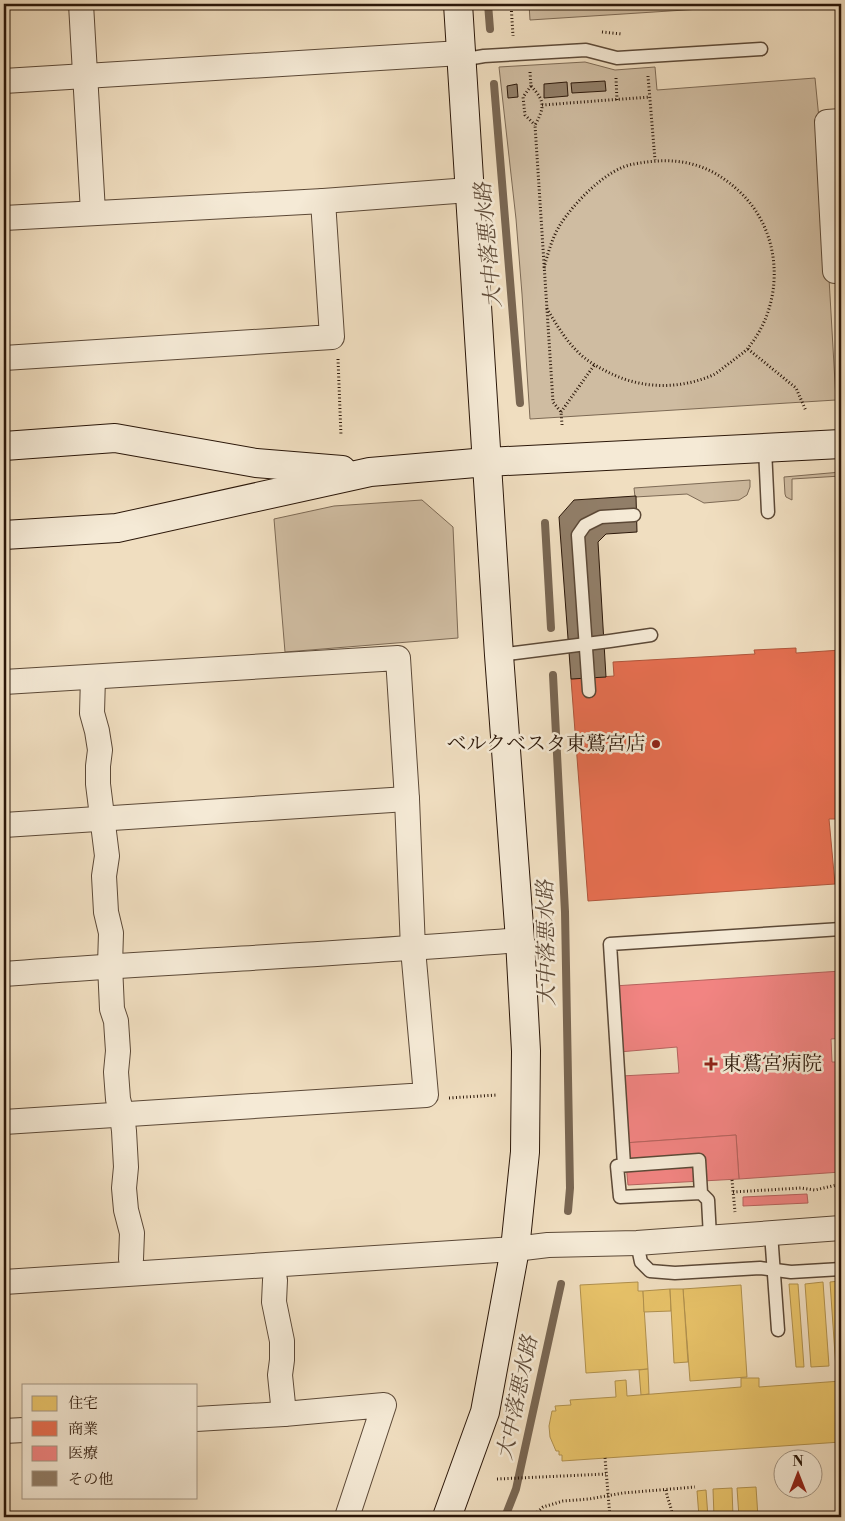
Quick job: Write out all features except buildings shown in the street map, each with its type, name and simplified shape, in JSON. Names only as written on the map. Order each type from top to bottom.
[{"type":"street","points":[[81,4],[93,212]]},
{"type":"street","points":[[447,1517],[484,1412],[515,1249],[525,1152],[526,1051],[520,940],[498,655],[458,4]]},
{"type":"street","points":[[4,81],[461,56]]},
{"type":"street","points":[[841,122],[827,122],[835,271],[841,271]]},
{"type":"street","points":[[4,218],[323,201],[469,190]]},
{"type":"street","points":[[4,358],[332,338],[323,201]]},
{"type":"street","points":[[4,446],[116,438],[256,463],[370,472]]},
{"type":"street","points":[[4,535],[116,528],[370,472],[487,462],[841,444]]},
{"type":"street","points":[[4,682],[398,658],[407,799],[413,949],[426,1095],[4,1122]]},
{"type":"street","points":[[93,677],[92,713],[100,750],[98,784],[107,856],[104,876],[106,912],[111,933],[112,1009],[116,1021],[118,1051],[116,1072],[126,1167],[124,1188],[126,1210],[132,1233],[131,1259]]},
{"type":"street","points":[[4,825],[407,799]]},
{"type":"street","points":[[4,974],[110,966],[413,949],[520,940]]},
{"type":"street","points":[[4,1282],[515,1249],[548,1245],[637,1243],[841,1228]]},
{"type":"street","points":[[275,1280],[274,1302],[282,1341],[280,1375],[284,1414]]},
{"type":"street","points":[[198,1419],[284,1414],[384,1405],[348,1517]]},
{"type":"street","points":[[4,1431],[22,1430]]},
{"type":"lane","points":[[461,56],[586,50],[618,58],[761,49]]},
{"type":"lane","points":[[766,449],[768,512]]},
{"type":"lane","points":[[589,691],[578,535],[585,524],[601,517],[634,515]]},
{"type":"lane","points":[[498,655],[651,635]]},
{"type":"lane","points":[[624,1165],[610,944],[841,929]]},
{"type":"lane","points":[[701,1193],[620,1196],[618,1166],[699,1160],[701,1193],[708,1200],[710,1238]]},
{"type":"lane","points":[[771,1233],[778,1330]]},
{"type":"lane","points":[[637,1243],[640,1262],[650,1271],[675,1273],[760,1268],[791,1272],[841,1269]]},
{"type":"path","points":[[511,4],[513,37]]},
{"type":"path","points":[[647,56],[654,160]]},
{"type":"path","points":[[522,73],[530,72],[531,86],[523,97],[525,115],[534,125]]},
{"type":"path","points":[[616,74],[617,100]]},
{"type":"path","points":[[531,86],[541,96],[542,105],[542,112],[534,125],[553,402],[561,412],[562,425]]},
{"type":"path","points":[[542,105],[650,97]]},
{"type":"path","points":[[544,268],[559,226],[587,193],[606,176],[628,165],[654,160],[671,160],[692,164],[710,170],[729,181],[757,212],[766,231],[774,256],[775,281],[771,306],[748,349],[714,374],[692,382],[668,386],[647,385],[624,380],[595,364],[577,351],[546,307]]},
{"type":"path","points":[[332,338],[338,352],[341,436]]},
{"type":"path","points":[[748,349],[796,388],[806,411]]},
{"type":"path","points":[[561,412],[595,364]]},
{"type":"path","points":[[426,1095],[444,1098],[498,1095]]},
{"type":"path","points":[[732,1180],[736,1220]]},
{"type":"path","points":[[733,1192],[801,1188],[815,1190],[841,1184]]},
{"type":"path","points":[[605,1458],[610,1517]]},
{"type":"path","points":[[498,1479],[606,1474]]},
{"type":"path","points":[[532,1517],[543,1507],[563,1501],[623,1493],[695,1487]]},
{"type":"path","points":[[666,1490],[667,1500],[673,1517]]},
{"type":"shaded area","points":[[529,4],[778,4],[530,20]]},
{"type":"shaded area","points":[[585,62],[615,70],[655,67],[657,90],[815,78],[821,139],[836,400],[530,419],[516,219],[499,67]]},
{"type":"shaded area","points":[[841,472],[841,476],[792,479],[792,500],[786,497],[784,477]]},
{"type":"shaded area","points":[[750,480],[747,495],[739,500],[704,503],[687,494],[635,497],[634,488]]},
{"type":"shaded area","points":[[422,500],[453,527],[458,638],[285,652],[274,519],[334,506]]},
{"type":"waterway","name":"大中落悪水路","points":[[488,4],[490,29]]},
{"type":"waterway","name":"大中落悪水路","points":[[494,84],[520,403]]},
{"type":"waterway","name":"大中落悪水路","points":[[545,523],[551,628]]},
{"type":"waterway","name":"大中落悪水路","points":[[553,675],[565,912],[570,1188],[568,1211]]},
{"type":"waterway","name":"大中落悪水路","points":[[505,1517],[516,1489],[561,1284]]},
{"type":"place","name":"ベルクベスタ東鷲宮店","points":[[656,744]]},
{"type":"place","name":"東鷲宮病院","points":[[711,1064]]}]
